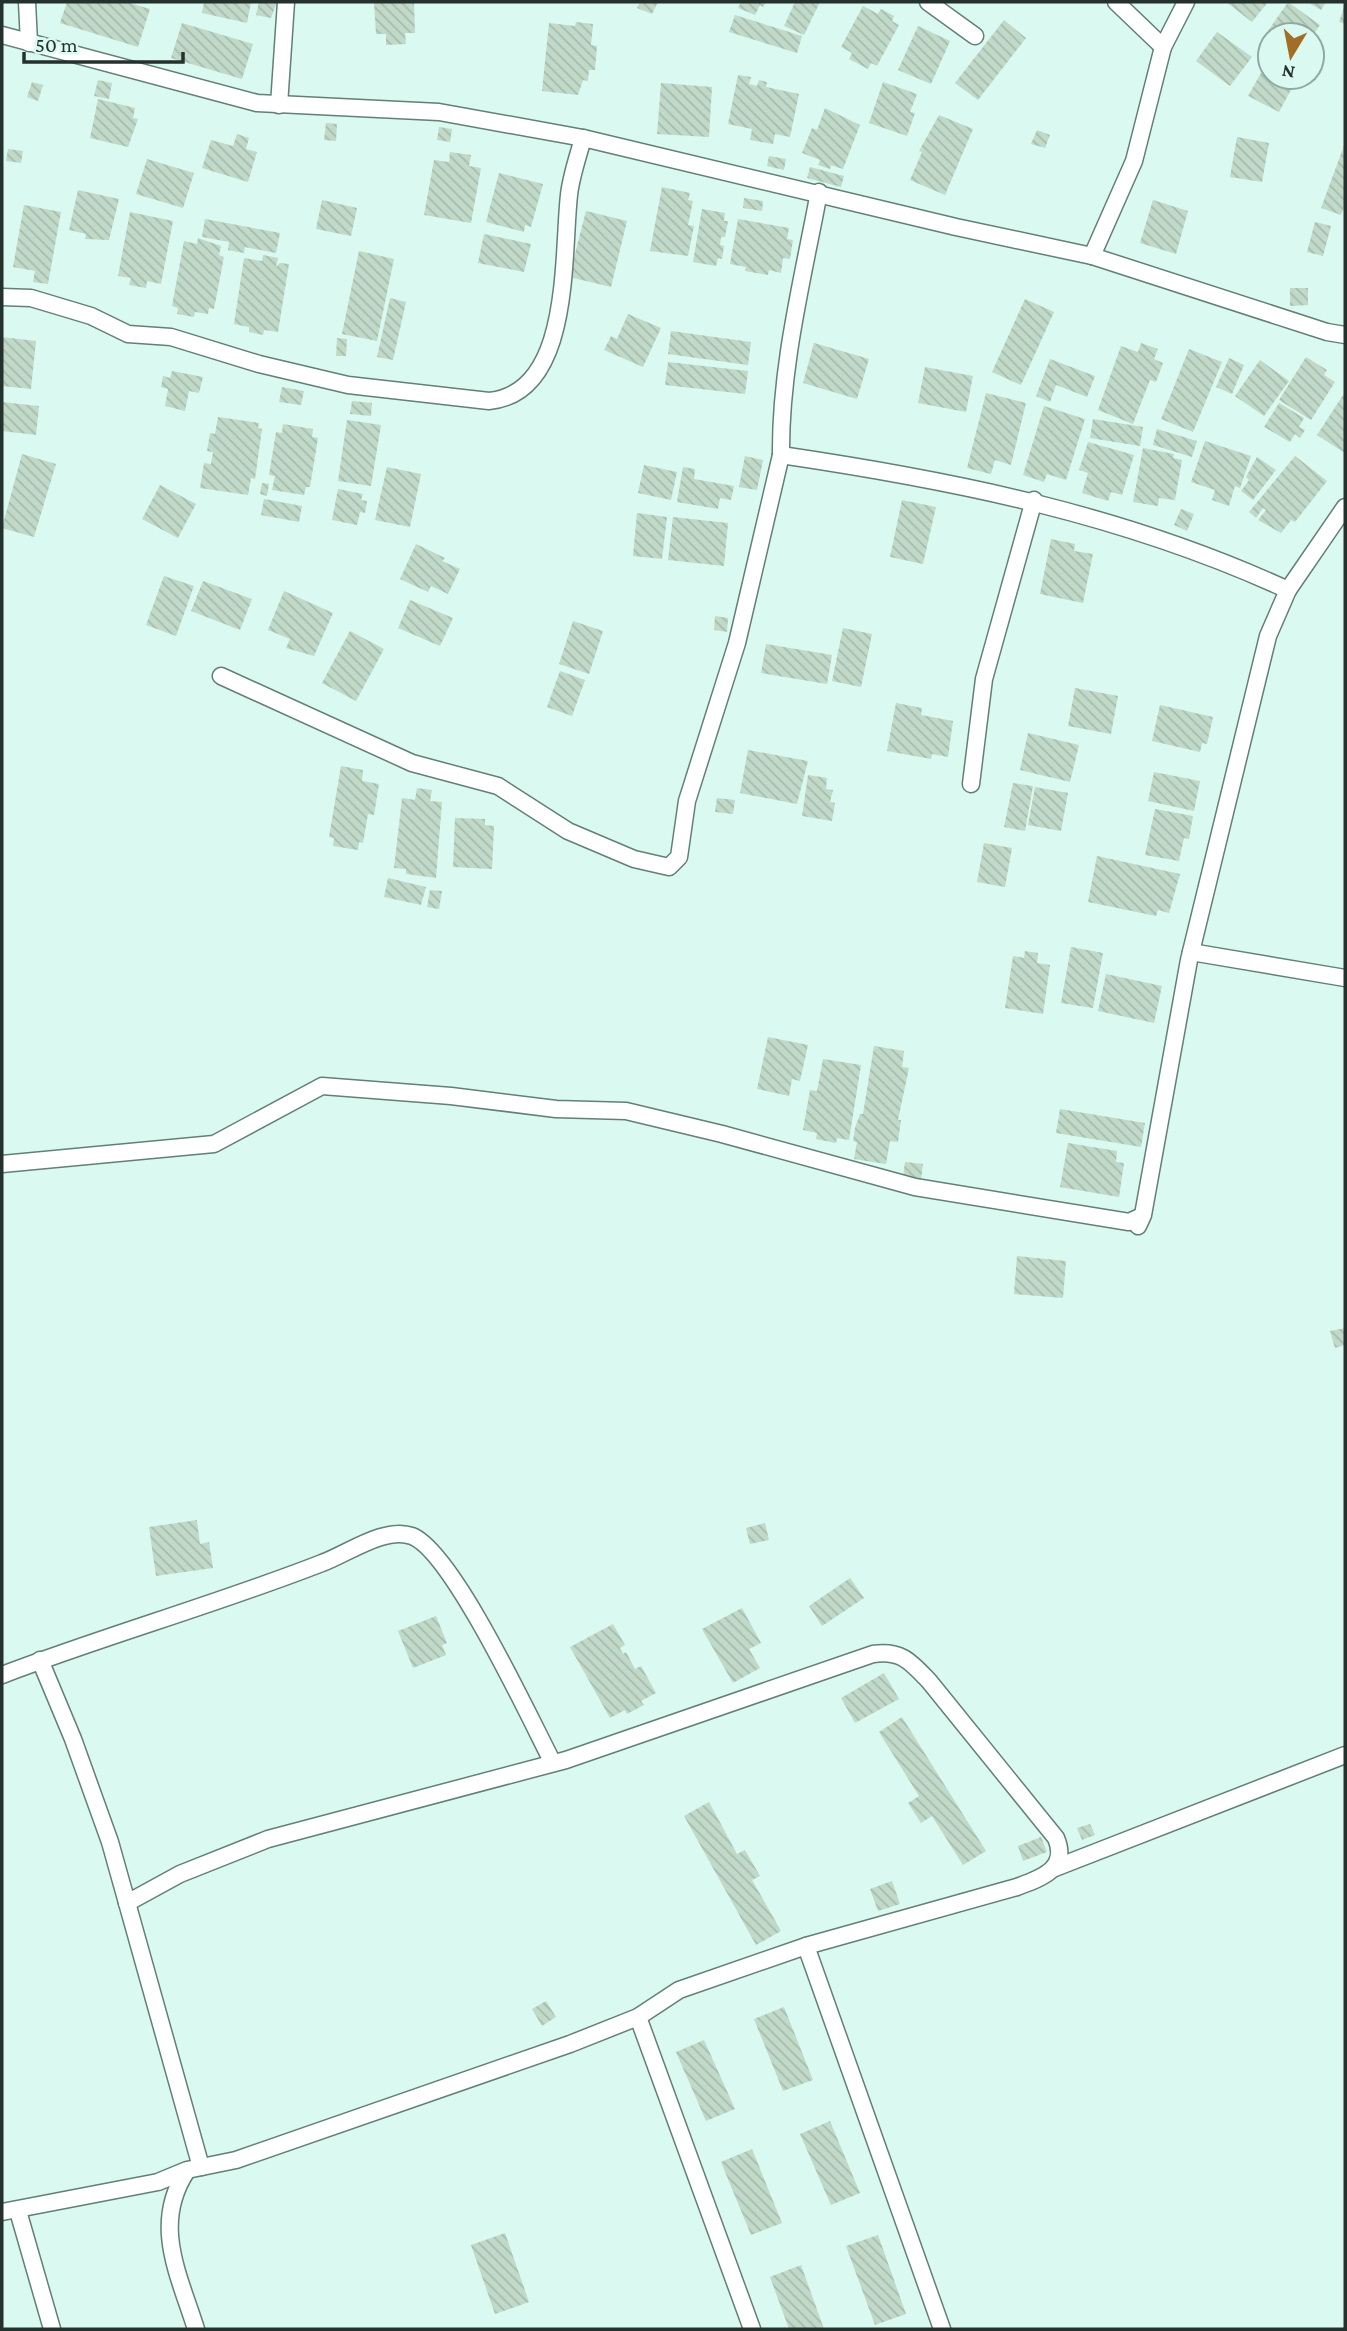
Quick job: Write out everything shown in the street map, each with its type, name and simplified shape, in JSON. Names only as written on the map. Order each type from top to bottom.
[{"type":"street","points":[[27,2],[29,43]]},
{"type":"street","points":[[279,105],[286,2]]},
{"type":"street","points":[[1116,2],[1133,15],[1163,47]]},
{"type":"street","points":[[1092,256],[1134,160],[1163,47],[1186,2]]},
{"type":"street","points":[[940,5],[975,36]]},
{"type":"street","points":[[2,35],[257,103],[439,112],[583,138],[819,192],[956,227],[1092,256],[1327,332],[1345,335]]},
{"type":"street","points":[[2,297],[31,298],[91,316],[128,334],[172,337],[259,364],[348,385],[489,401],[506,400],[519,393],[540,371],[559,318],[569,192],[583,138]]},
{"type":"street","points":[[220,676],[412,763],[498,786],[568,831],[634,859],[669,867],[679,857],[687,801],[737,643],[781,455],[781,427],[791,346],[819,192]]},
{"type":"street","points":[[781,455],[866,467],[1034,500],[1143,532],[1234,565],[1288,590]]},
{"type":"street","points":[[971,784],[984,679],[1034,500]]},
{"type":"street","points":[[2,1164],[214,1144],[322,1086],[451,1096],[556,1109],[626,1111],[722,1133],[915,1188],[1129,1223],[1140,1217],[1137,1230],[1143,1214],[1191,952],[1268,636],[1288,590],[1345,507]]},
{"type":"street","points":[[1191,952],[1345,978]]},
{"type":"street","points":[[2,1675],[309,1569],[389,1534],[411,1536],[424,1543],[442,1563],[484,1630],[553,1763]]},
{"type":"street","points":[[127,1903],[180,1874],[268,1839],[553,1763],[873,1654],[890,1652],[911,1661],[929,1681],[1056,1838],[1060,1854],[1055,1868]]},
{"type":"street","points":[[40,1660],[74,1739],[110,1842],[194,2168]]},
{"type":"street","points":[[52,2329],[10,2211],[158,2182],[194,2168],[236,2160],[299,2139],[638,2017],[679,1990],[806,1946],[1017,1887],[1048,1875],[1055,1868],[1345,1755]]},
{"type":"street","points":[[806,1946],[942,2329]]},
{"type":"street","points":[[638,2017],[752,2329]]},
{"type":"street","points":[[194,2168],[177,2187],[169,2208],[169,2228],[170,2248],[196,2329]]},
{"type":"building","points":[[67,2],[126,2],[150,9],[138,47],[60,23]]},
{"type":"building","points":[[204,2],[251,2],[247,23],[202,13]]},
{"type":"building","points":[[259,2],[277,2],[271,18],[256,15]]},
{"type":"building","points":[[374,2],[414,2],[415,33],[405,33],[406,44],[386,45],[386,34],[376,34]]},
{"type":"building","points":[[640,2],[658,2],[652,14],[637,8]]},
{"type":"building","points":[[741,2],[766,2],[763,7],[760,5],[755,15],[738,8]]},
{"type":"building","points":[[795,2],[820,2],[804,35],[784,26]]},
{"type":"building","points":[[1226,2],[1268,2],[1252,22]]},
{"type":"building","points":[[1288,2],[1314,21],[1275,21]]},
{"type":"building","points":[[1307,2],[1326,2],[1321,10]]},
{"type":"building","points":[[1345,4],[1345,24],[1339,22]]},
{"type":"building","points":[[863,6],[878,14],[881,9],[894,16],[892,21],[899,25],[877,66],[871,63],[868,69],[849,59],[852,53],[841,47]]},
{"type":"building","points":[[735,15],[802,36],[797,53],[729,32]]},
{"type":"building","points":[[1004,20],[1026,38],[978,100],[955,83]]},
{"type":"building","points":[[576,22],[593,24],[591,45],[597,46],[595,70],[589,70],[588,81],[583,80],[578,95],[542,91],[549,23],[575,26]]},
{"type":"building","points":[[182,23],[253,44],[242,79],[171,58]]},
{"type":"building","points":[[918,26],[950,41],[931,84],[898,70]]},
{"type":"building","points":[[1217,32],[1252,57],[1230,86],[1196,61]]},
{"type":"building","points":[[738,75],[751,77],[749,84],[757,86],[759,80],[767,82],[766,87],[799,94],[790,137],[775,134],[773,144],[750,140],[752,129],[728,124]]},
{"type":"building","points":[[98,80],[112,83],[109,99],[94,96]]},
{"type":"building","points":[[32,82],[43,85],[38,101],[27,97]]},
{"type":"building","points":[[883,82],[917,94],[910,112],[915,113],[907,136],[869,123]]},
{"type":"building","points":[[1256,82],[1256,91],[1290,91],[1279,112],[1248,96]]},
{"type":"building","points":[[661,83],[712,87],[709,137],[657,134]]},
{"type":"building","points":[[98,99],[135,108],[133,118],[138,119],[128,147],[90,138]]},
{"type":"building","points":[[825,108],[860,125],[843,169],[818,165],[820,160],[802,153],[812,128],[817,130]]},
{"type":"building","points":[[939,115],[973,129],[945,195],[910,180],[922,152],[919,151]]},
{"type":"building","points":[[326,123],[337,124],[336,141],[324,140]]},
{"type":"building","points":[[439,127],[452,129],[450,142],[437,140]]},
{"type":"building","points":[[1037,130],[1050,135],[1045,148],[1031,144]]},
{"type":"building","points":[[237,134],[249,138],[246,149],[257,152],[248,182],[202,168],[211,140],[233,146]]},
{"type":"building","points":[[1237,137],[1269,143],[1262,182],[1230,177]]},
{"type":"building","points":[[1345,143],[1345,205],[1341,215],[1321,208]]},
{"type":"building","points":[[8,149],[23,151],[21,163],[6,161]]},
{"type":"building","points":[[450,152],[471,155],[469,166],[481,168],[471,223],[424,215],[434,160],[449,162]]},
{"type":"building","points":[[769,156],[786,159],[784,170],[767,166]]},
{"type":"building","points":[[147,159],[194,173],[183,208],[136,194]]},
{"type":"building","points":[[810,167],[844,176],[841,187],[807,178]]},
{"type":"building","points":[[499,173],[543,184],[531,227],[525,225],[524,232],[486,222]]},
{"type":"building","points":[[662,187],[690,193],[688,200],[693,201],[688,225],[694,226],[688,256],[650,251]]},
{"type":"building","points":[[78,190],[119,199],[109,240],[85,239],[86,234],[69,230]]},
{"type":"building","points":[[744,198],[763,201],[762,211],[743,208]]},
{"type":"building","points":[[322,200],[357,208],[351,236],[316,229]]},
{"type":"building","points":[[1153,200],[1188,211],[1176,254],[1140,243]]},
{"type":"building","points":[[24,205],[61,212],[48,284],[33,282],[35,271],[13,267]]},
{"type":"building","points":[[702,209],[725,213],[724,221],[728,221],[725,237],[721,237],[720,245],[724,246],[722,259],[718,258],[716,266],[693,262]]},
{"type":"building","points":[[586,211],[627,221],[611,287],[569,277]]},
{"type":"building","points":[[130,212],[173,221],[161,284],[147,281],[146,288],[129,285],[131,278],[118,276]]},
{"type":"building","points":[[205,219],[280,233],[276,253],[245,247],[244,253],[228,250],[229,242],[202,237]]},
{"type":"building","points":[[738,219],[789,228],[787,239],[793,240],[790,259],[783,258],[781,273],[769,270],[768,275],[745,271],[746,267],[730,264]]},
{"type":"building","points":[[1315,222],[1331,226],[1323,256],[1307,252]]},
{"type":"building","points":[[484,234],[531,244],[524,272],[478,263]]},
{"type":"building","points":[[198,238],[221,246],[219,255],[224,257],[214,309],[209,308],[208,314],[195,312],[194,317],[177,314],[178,308],[172,306],[184,241],[197,244]]},
{"type":"building","points":[[359,251],[394,259],[377,341],[342,334]]},
{"type":"building","points":[[263,255],[278,258],[276,267],[280,263],[289,264],[278,332],[264,330],[263,335],[249,332],[249,327],[234,324],[244,258],[262,261]]},
{"type":"building","points":[[1290,288],[1308,288],[1308,305],[1290,306]]},
{"type":"building","points":[[390,298],[406,302],[393,360],[377,357]]},
{"type":"building","points":[[1025,299],[1054,312],[1021,385],[992,372]]},
{"type":"building","points":[[628,314],[661,328],[643,367],[604,350],[611,336],[617,339]]},
{"type":"building","points":[[671,331],[751,342],[748,365],[668,354]]},
{"type":"building","points":[[2,337],[36,341],[31,389],[2,386]]},
{"type":"building","points":[[337,338],[347,339],[346,356],[336,356]]},
{"type":"building","points":[[814,343],[869,359],[857,399],[803,383]]},
{"type":"building","points":[[1141,343],[1158,349],[1154,359],[1163,363],[1156,382],[1150,380],[1133,424],[1098,410],[1121,346],[1138,352]]},
{"type":"building","points":[[1189,349],[1222,362],[1193,432],[1161,419]]},
{"type":"building","points":[[1306,357],[1327,370],[1324,375],[1335,382],[1311,420],[1279,400]]},
{"type":"building","points":[[1229,358],[1244,365],[1232,394],[1216,387]]},
{"type":"building","points":[[1050,359],[1095,376],[1087,397],[1056,385],[1050,402],[1036,396]]},
{"type":"building","points":[[1260,360],[1289,381],[1264,416],[1235,396]]},
{"type":"building","points":[[668,362],[748,371],[745,394],[665,385]]},
{"type":"building","points":[[925,367],[973,376],[966,412],[918,403]]},
{"type":"building","points":[[172,371],[203,377],[199,393],[189,391],[185,411],[165,406],[168,389],[161,387],[163,376],[170,378]]},
{"type":"building","points":[[282,387],[304,391],[301,405],[279,402]]},
{"type":"building","points":[[1345,392],[1345,453],[1317,435]]},
{"type":"building","points":[[986,393],[1026,403],[1011,465],[995,460],[991,474],[967,468]]},
{"type":"building","points":[[352,401],[372,403],[371,416],[350,414]]},
{"type":"building","points":[[2,402],[39,406],[36,435],[2,431]]},
{"type":"building","points":[[1279,403],[1304,418],[1299,427],[1305,430],[1300,438],[1295,434],[1290,442],[1264,427]]},
{"type":"building","points":[[1044,406],[1085,419],[1066,480],[1047,474],[1044,482],[1023,475]]},
{"type":"building","points":[[218,417],[259,423],[258,428],[262,429],[255,479],[251,478],[248,495],[200,488],[204,463],[211,464],[213,452],[207,451],[210,433],[215,434]]},
{"type":"building","points":[[1093,419],[1143,427],[1140,446],[1090,438]]},
{"type":"building","points":[[347,420],[381,425],[371,486],[338,481]]},
{"type":"building","points":[[283,424],[313,429],[312,437],[318,438],[310,487],[306,487],[304,495],[272,490],[275,476],[269,475],[276,432],[282,433]]},
{"type":"building","points":[[1157,429],[1197,441],[1192,457],[1153,445]]},
{"type":"building","points":[[1205,441],[1251,456],[1240,488],[1235,486],[1229,506],[1212,500],[1215,490],[1191,482]]},
{"type":"building","points":[[1088,442],[1134,455],[1122,495],[1111,492],[1108,501],[1082,493],[1088,473],[1079,470]]},
{"type":"building","points":[[1143,448],[1174,454],[1173,458],[1182,460],[1175,500],[1159,498],[1158,506],[1133,502]]},
{"type":"building","points":[[22,454],[56,464],[34,537],[2,528]]},
{"type":"building","points":[[745,456],[763,460],[757,490],[739,487]]},
{"type":"building","points":[[1295,456],[1327,481],[1295,522],[1291,520],[1281,533],[1258,520],[1266,510],[1263,508],[1256,518],[1249,512]]},
{"type":"building","points":[[1257,457],[1276,470],[1253,500],[1241,491],[1249,480],[1246,477]]},
{"type":"building","points":[[644,465],[677,472],[671,500],[638,493]]},
{"type":"building","points":[[387,467],[421,474],[410,527],[375,520]]},
{"type":"building","points":[[683,467],[695,469],[694,479],[734,486],[731,500],[720,498],[718,509],[677,502]]},
{"type":"building","points":[[262,483],[269,484],[267,496],[260,494]]},
{"type":"building","points":[[160,485],[196,504],[178,538],[142,519]]},
{"type":"building","points":[[338,489],[363,494],[361,500],[367,501],[365,513],[360,512],[357,525],[332,520]]},
{"type":"building","points":[[264,499],[302,506],[299,522],[261,515]]},
{"type":"building","points":[[902,500],[936,507],[923,564],[890,557]]},
{"type":"building","points":[[1181,509],[1194,514],[1187,531],[1174,525]]},
{"type":"building","points":[[637,513],[667,517],[662,559],[633,556]]},
{"type":"building","points":[[673,517],[728,523],[724,566],[668,560]]},
{"type":"building","points":[[1051,539],[1075,544],[1074,551],[1093,554],[1083,603],[1040,594]]},
{"type":"building","points":[[416,544],[445,558],[442,561],[460,569],[448,594],[431,586],[428,592],[400,579]]},
{"type":"building","points":[[164,576],[194,586],[176,636],[146,625]]},
{"type":"building","points":[[203,581],[252,599],[240,630],[191,611]]},
{"type":"building","points":[[284,591],[333,613],[314,656],[286,648],[290,639],[268,630]]},
{"type":"building","points":[[410,600],[453,618],[440,646],[398,628]]},
{"type":"building","points":[[715,616],[728,618],[727,632],[714,630]]},
{"type":"building","points":[[573,621],[603,631],[589,674],[559,664]]},
{"type":"building","points":[[843,628],[872,634],[861,687],[832,681]]},
{"type":"building","points":[[350,631],[384,649],[356,701],[322,683]]},
{"type":"building","points":[[766,644],[832,655],[827,684],[761,673]]},
{"type":"building","points":[[560,671],[585,680],[572,716],[547,707]]},
{"type":"building","points":[[1075,688],[1118,696],[1111,734],[1068,726]]},
{"type":"building","points":[[896,703],[922,708],[921,715],[953,721],[948,757],[932,754],[931,759],[887,751]]},
{"type":"building","points":[[1160,705],[1213,717],[1207,744],[1202,743],[1200,752],[1152,741]]},
{"type":"building","points":[[1028,733],[1079,745],[1070,782],[1020,770]]},
{"type":"building","points":[[748,750],[808,761],[797,804],[740,793]]},
{"type":"building","points":[[341,766],[363,770],[362,781],[379,784],[374,815],[368,814],[363,843],[359,842],[358,850],[333,846],[334,838],[329,837]]},
{"type":"building","points":[[1154,772],[1200,781],[1194,811],[1148,801]]},
{"type":"building","points":[[808,775],[827,778],[826,789],[833,790],[830,802],[835,803],[832,821],[802,816]]},
{"type":"building","points":[[1013,783],[1033,786],[1025,831],[1004,827]]},
{"type":"building","points":[[1035,787],[1068,793],[1061,831],[1028,825]]},
{"type":"building","points":[[417,788],[432,790],[430,801],[442,802],[436,878],[406,874],[406,869],[394,868],[402,798],[415,800]]},
{"type":"building","points":[[717,798],[735,800],[733,814],[715,812]]},
{"type":"building","points":[[1155,809],[1193,816],[1189,839],[1184,838],[1179,861],[1145,855]]},
{"type":"building","points":[[455,818],[485,819],[485,825],[494,826],[492,869],[453,867]]},
{"type":"building","points":[[984,843],[1012,848],[1005,887],[977,882]]},
{"type":"building","points":[[1097,856],[1180,874],[1169,913],[1158,910],[1156,916],[1088,902]]},
{"type":"building","points":[[388,878],[426,887],[421,905],[384,897]]},
{"type":"building","points":[[430,890],[442,891],[439,909],[427,907]]},
{"type":"building","points":[[1071,947],[1103,953],[1093,1008],[1061,1003]]},
{"type":"building","points":[[1025,951],[1038,953],[1037,963],[1050,965],[1043,1014],[1005,1008],[1013,956],[1024,958]]},
{"type":"building","points":[[1106,974],[1162,986],[1154,1023],[1098,1011]]},
{"type":"building","points":[[768,1037],[808,1045],[800,1081],[792,1079],[789,1096],[757,1089]]},
{"type":"building","points":[[874,1046],[904,1051],[902,1067],[909,1068],[898,1120],[901,1120],[898,1142],[890,1141],[886,1164],[854,1159],[857,1142],[853,1141],[855,1128],[860,1114],[863,1114]]},
{"type":"building","points":[[823,1059],[861,1065],[849,1140],[837,1138],[836,1143],[816,1139],[817,1133],[803,1130],[810,1090],[817,1091]]},
{"type":"building","points":[[1060,1109],[1145,1123],[1141,1147],[1056,1133]]},
{"type":"building","points":[[1068,1143],[1117,1151],[1116,1162],[1124,1163],[1119,1197],[1060,1187]]},
{"type":"building","points":[[905,1162],[923,1164],[921,1180],[903,1177]]},
{"type":"building","points":[[1017,1256],[1066,1261],[1063,1298],[1014,1294]]},
{"type":"building","points":[[1345,1328],[1345,1345],[1335,1348],[1330,1331]]},
{"type":"building","points":[[197,1520],[200,1544],[209,1542],[213,1568],[156,1576],[149,1527]]},
{"type":"building","points":[[765,1523],[769,1540],[750,1544],[746,1528]]},
{"type":"building","points":[[850,1578],[864,1598],[822,1626],[809,1606]]},
{"type":"building","points":[[742,1608],[761,1643],[749,1649],[760,1668],[733,1683],[702,1629]]},
{"type":"building","points":[[436,1616],[447,1643],[442,1645],[446,1655],[413,1668],[398,1631]]},
{"type":"building","points":[[613,1624],[625,1645],[620,1648],[623,1654],[626,1652],[635,1669],[641,1666],[656,1693],[641,1701],[644,1705],[627,1714],[625,1710],[610,1718],[570,1647]]},
{"type":"building","points":[[884,1673],[899,1699],[855,1723],[841,1698]]},
{"type":"building","points":[[902,1717],[986,1851],[963,1865],[932,1816],[921,1823],[908,1803],[919,1796],[879,1732]]},
{"type":"building","points":[[709,1802],[737,1854],[745,1850],[760,1876],[752,1880],[781,1931],[756,1945],[684,1816]]},
{"type":"building","points":[[1090,1824],[1095,1835],[1082,1840],[1077,1828]]},
{"type":"building","points":[[1041,1837],[1047,1852],[1023,1861],[1018,1846]]},
{"type":"building","points":[[892,1881],[900,1904],[878,1911],[870,1889]]},
{"type":"building","points":[[546,2001],[556,2017],[542,2026],[532,2009]]},
{"type":"building","points":[[784,2007],[813,2080],[783,2091],[754,2019]]},
{"type":"building","points":[[704,2040],[735,2109],[706,2121],[676,2052]]},
{"type":"building","points":[[830,2121],[860,2193],[831,2205],[800,2134]]},
{"type":"building","points":[[752,2149],[782,2223],[751,2235],[721,2162]]},
{"type":"building","points":[[505,2233],[529,2302],[495,2314],[471,2245]]},
{"type":"building","points":[[878,2235],[906,2314],[875,2325],[846,2246]]},
{"type":"building","points":[[801,2265],[824,2329],[789,2329],[770,2277]]}]
